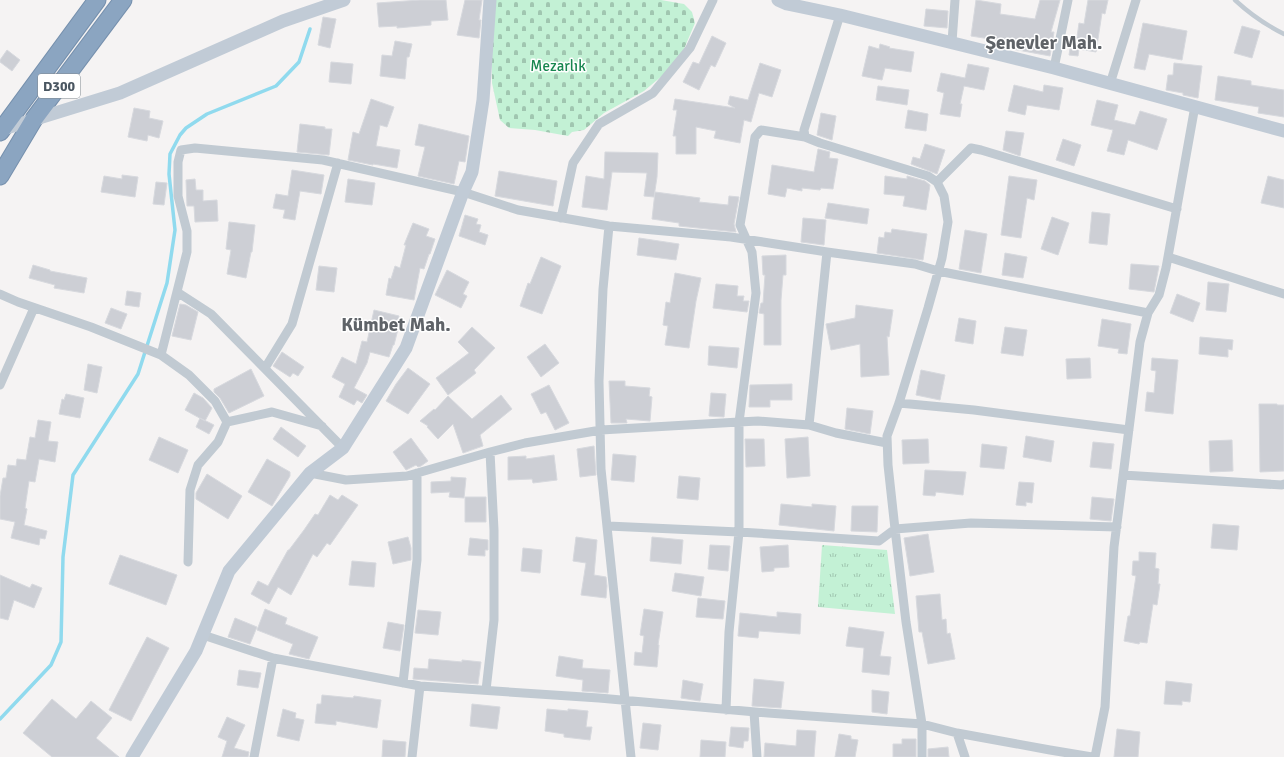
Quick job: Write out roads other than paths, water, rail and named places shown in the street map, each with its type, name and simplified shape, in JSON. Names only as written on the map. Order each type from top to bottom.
[{"type":"highway","name":"D300","points":[[0,131],[97,0]]},
{"type":"highway","name":"D300","points":[[0,176],[34,120],[123,0]]},
{"type":"street","points":[[0,131],[120,94],[283,21],[344,0]]},
{"type":"street","points":[[132,757],[196,651],[229,571],[310,472],[343,448],[406,348],[463,192],[472,172],[483,100],[490,0]]},
{"type":"street","points":[[561,218],[574,163],[599,124],[653,93],[690,48],[713,0]]},
{"type":"street","points":[[778,0],[787,4],[840,15],[1054,68],[1284,131]]},
{"type":"street","points":[[952,42],[955,0]]},
{"type":"street","points":[[1054,68],[1068,0]]},
{"type":"street","points":[[1110,84],[1136,0]]},
{"type":"street","points":[[805,138],[804,130],[840,15]]},
{"type":"street","points":[[202,635],[273,658],[420,686],[922,724],[958,733],[1094,757],[1105,708],[1114,547],[1140,342],[1148,313],[1159,295],[1168,257],[1195,106]]},
{"type":"street","points":[[726,710],[729,632],[739,532],[739,422],[756,293],[752,252],[740,226],[755,137],[761,130],[805,138],[928,176],[937,182],[944,196],[948,222],[942,258],[899,403],[887,436],[888,465],[906,622],[922,724],[922,757]]},
{"type":"street","points":[[157,353],[177,292],[188,252],[187,231],[178,196],[178,162],[181,150],[195,148],[323,160],[463,192],[518,210],[561,218],[609,226],[746,240],[915,264],[938,271],[1148,313]]},
{"type":"street","points":[[937,182],[971,148],[1177,209]]},
{"type":"street","points":[[265,368],[292,324],[338,163]]},
{"type":"street","points":[[609,226],[603,289],[599,381],[600,430],[602,469],[631,757]]},
{"type":"street","points":[[809,425],[827,252]]},
{"type":"street","points":[[1168,257],[1284,294]]},
{"type":"street","points":[[177,292],[211,314],[343,448]]},
{"type":"street","points":[[0,294],[157,353],[189,375],[216,401],[227,422]]},
{"type":"street","points":[[0,385],[34,308]]},
{"type":"street","points":[[899,403],[974,410],[1129,430]]},
{"type":"street","points":[[227,422],[272,412],[322,426]]},
{"type":"street","points":[[188,562],[190,490],[198,465],[218,442],[227,422]]},
{"type":"street","points":[[310,472],[346,480],[407,476],[525,443],[600,430],[739,422],[809,425],[836,433],[887,443]]},
{"type":"street","points":[[486,690],[494,620],[494,530],[490,452]]},
{"type":"street","points":[[403,683],[417,560],[417,473]]},
{"type":"street","points":[[1123,476],[1284,484]]},
{"type":"street","points":[[608,526],[739,532],[879,541],[895,529],[971,523],[1117,527]]},
{"type":"street","points":[[254,757],[273,658]]},
{"type":"street","points":[[412,757],[420,686]]},
{"type":"street","points":[[754,712],[757,757]]},
{"type":"street","points":[[958,733],[965,757]]},
{"type":"lane","points":[[1235,0],[1251,15],[1264,24],[1284,34]]},
{"type":"waterway","points":[[0,719],[51,665],[61,642],[63,557],[73,475],[138,374],[167,283],[175,230],[169,174],[170,154],[180,135],[186,128],[207,114],[276,86],[299,62],[310,29]]},
{"type":"district","name":"Şenevler Mah.","points":[[1044,43]]},
{"type":"district","name":"Kümbet Mah.","points":[[396,325]]},
{"type":"park label","name":"Mezarlık","points":[[558,66]]}]
